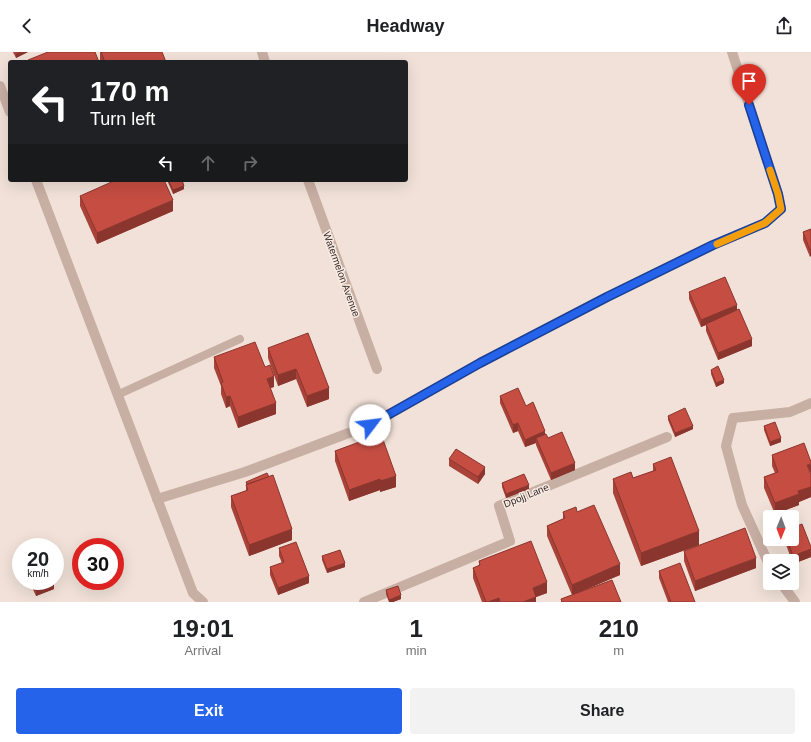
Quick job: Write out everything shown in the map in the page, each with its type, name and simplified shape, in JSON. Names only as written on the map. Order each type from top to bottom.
[{"type":"street","points":[[157,499],[245,472],[370,425],[480,363],[607,297],[713,245],[765,223],[781,209],[778,194],[732,52]]},
{"type":"street","points":[[0,86],[8,107]]},
{"type":"street","points":[[37,182],[193,593],[203,602]]},
{"type":"street","name":"Watermelon Avenue","points":[[309,182],[377,369]]},
{"type":"street","points":[[764,554],[742,505],[726,446],[733,418],[790,412],[811,403]]},
{"type":"street","name":"Dpojj Lane","points":[[364,602],[510,541],[499,506],[666,437]]},
{"type":"street","points":[[786,590],[795,602]]},
{"type":"lane","points":[[117,395],[240,339]]},
{"type":"building","points":[[48,52],[95,52],[98,60],[28,60]]},
{"type":"building","points":[[101,52],[162,52],[165,60],[104,60]]},
{"type":"building","points":[[112,182],[165,182],[173,200],[97,233],[80,196]]},
{"type":"building","points":[[169,182],[183,182],[184,186],[173,190]]},
{"type":"building","points":[[811,229],[811,249],[810,250],[803,232]]},
{"type":"building","points":[[725,277],[737,305],[701,320],[689,292]]},
{"type":"building","points":[[739,309],[752,339],[718,353],[706,324]]},
{"type":"building","points":[[308,333],[329,388],[307,396],[296,369],[278,375],[268,348]]},
{"type":"building","points":[[255,342],[265,367],[270,365],[274,376],[267,379],[276,403],[238,417],[230,396],[226,397],[221,383],[223,382],[214,357]]},
{"type":"building","points":[[718,366],[724,380],[716,383],[711,370]]},
{"type":"building","points":[[518,388],[526,406],[533,402],[545,431],[525,440],[518,423],[513,425],[500,396]]},
{"type":"building","points":[[685,408],[693,426],[675,433],[668,416]]},
{"type":"building","points":[[775,422],[781,438],[770,442],[764,426]]},
{"type":"building","points":[[562,432],[575,463],[551,473],[536,438],[546,434],[548,438]]},
{"type":"building","points":[[381,434],[396,476],[380,481],[380,479],[349,490],[335,451]]},
{"type":"building","points":[[804,443],[811,462],[811,464],[807,465],[811,475],[811,487],[798,491],[799,494],[775,503],[764,477],[778,472],[772,455]]},
{"type":"building","points":[[456,449],[485,467],[478,477],[449,459]]},
{"type":"building","points":[[671,457],[699,531],[641,553],[613,479],[631,472],[633,478],[656,470],[653,464]]},
{"type":"building","points":[[267,473],[269,477],[247,484],[246,482]]},
{"type":"building","points":[[524,474],[529,485],[506,494],[502,483]]},
{"type":"building","points":[[273,475],[292,529],[249,545],[231,496],[248,490],[246,485]]},
{"type":"building","points":[[594,505],[620,564],[572,585],[547,526],[565,518],[563,512],[576,507],[577,512]]},
{"type":"building","points":[[802,524],[811,549],[798,554],[792,554],[789,546],[799,546],[799,525]]},
{"type":"building","points":[[745,528],[756,558],[695,581],[684,551]]},
{"type":"building","points":[[531,541],[547,582],[533,588],[536,597],[523,602],[500,602],[499,598],[486,602],[473,568],[480,565],[479,561]]},
{"type":"building","points":[[296,542],[309,576],[278,588],[270,567],[284,562],[279,548]]},
{"type":"building","points":[[340,550],[345,563],[327,569],[322,556]]},
{"type":"building","points":[[680,563],[695,602],[671,602],[659,571]]},
{"type":"building","points":[[612,580],[621,602],[562,602],[561,599]]},
{"type":"building","points":[[398,586],[401,595],[389,600],[386,590]]},
{"type":"slow traffic","points":[[717,244],[765,223],[781,209],[770,170]]},
{"type":"route","points":[[370,425],[480,363],[607,297],[713,245],[765,223],[781,209],[778,194],[749,105]]}]
